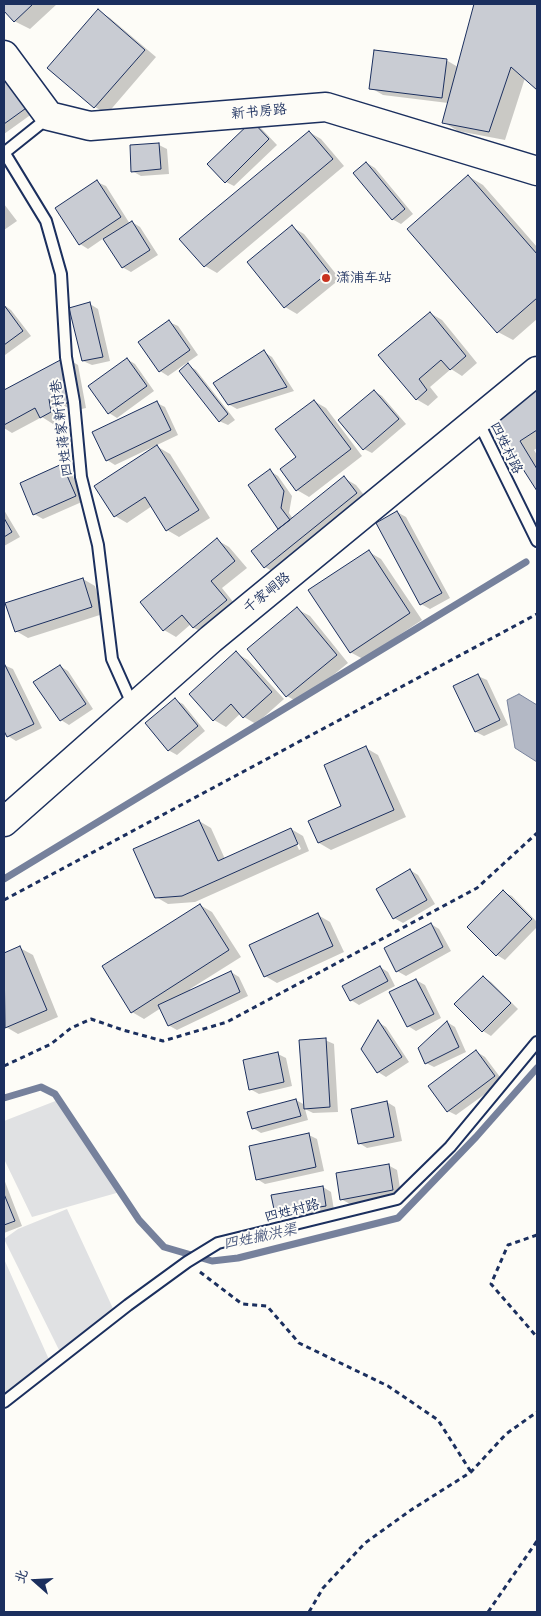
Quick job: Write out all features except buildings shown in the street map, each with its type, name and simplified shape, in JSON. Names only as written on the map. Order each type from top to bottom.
[{"type":"main road","points":[[4,55],[49,116]]},
{"type":"main road","name":"新书房路","points":[[49,116],[90,126],[326,107],[537,171]]},
{"type":"main road","name":"千家峒路","points":[[4,822],[212,639],[537,371]]},
{"type":"lane","points":[[4,152],[49,116]]},
{"type":"lane","name":"四姓蒋家新村巷","points":[[4,152],[46,221],[61,274],[66,357],[74,402],[81,477],[98,545],[112,660],[134,708]]},
{"type":"lane","name":"四姓村路","points":[[478,420],[537,541]]},
{"type":"lane","name":"四姓村路","points":[[4,1402],[128,1305],[187,1262],[218,1243],[397,1199],[450,1147],[537,1042]]},
{"type":"path","points":[[4,900],[537,614]]},
{"type":"path","points":[[4,1066],[51,1044],[71,1028],[91,1019],[163,1041],[227,1022],[476,888],[537,832]]},
{"type":"path","points":[[537,1235],[508,1245],[490,1284],[537,1337]]},
{"type":"path","points":[[187,1262],[242,1304],[267,1306],[299,1342],[388,1386],[438,1420],[471,1472]]},
{"type":"path","points":[[310,1612],[323,1588],[365,1544],[411,1510],[471,1472],[506,1434],[537,1412]]},
{"type":"path","points":[[488,1612],[537,1541]]},
{"type":"shaded area","points":[[519,694],[537,705],[537,762],[515,748],[507,700]]},
{"type":"shaded area","points":[[58,1100],[120,1192],[32,1217],[4,1159],[4,1121]]},
{"type":"shaded area","points":[[67,1209],[116,1315],[62,1356],[4,1239],[18,1229]]},
{"type":"shaded area","points":[[4,1259],[51,1364],[4,1402]]},
{"type":"waterway","points":[[4,879],[526,562]]},
{"type":"waterway","name":"四姓撇洪渠","points":[[4,1098],[41,1087],[55,1094],[139,1220],[164,1247],[212,1261],[238,1258],[398,1218],[476,1137],[537,1068]]},
{"type":"place","name":"潇浦车站","points":[[326,278]]}]
